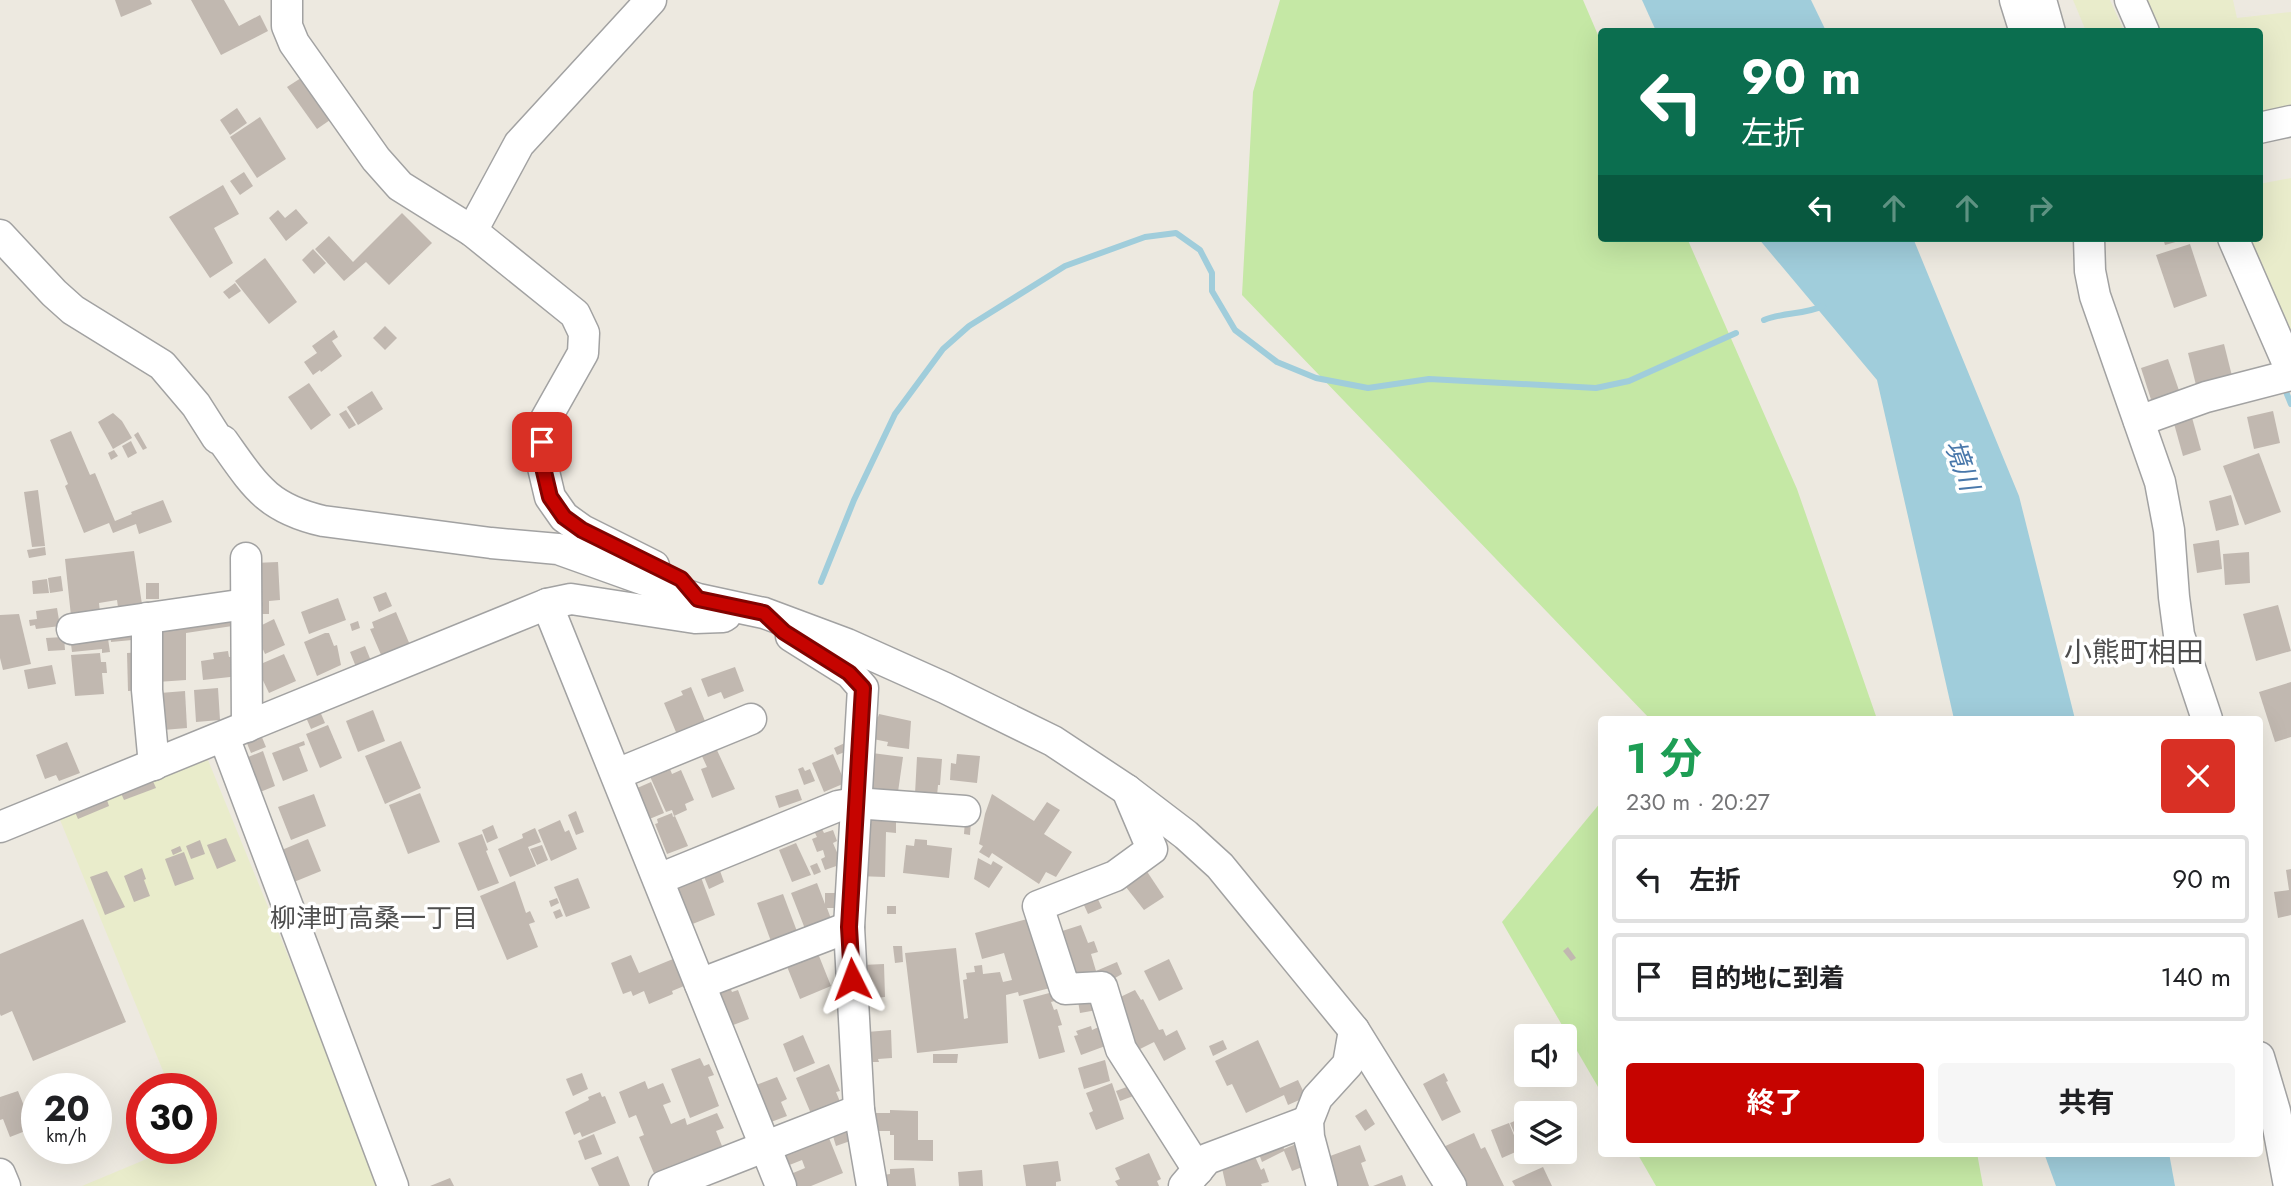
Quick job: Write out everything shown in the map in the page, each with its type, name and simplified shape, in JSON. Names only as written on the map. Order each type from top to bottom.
[{"type":"street","points":[[287,0],[287,26],[294,43],[376,159],[400,186],[472,231],[575,314],[584,332],[583,353],[543,424],[541,459],[550,497],[564,517],[582,530],[681,579],[698,599]]},
{"type":"street","points":[[472,231],[519,145],[651,0]]},
{"type":"street","points":[[2014,0],[2024,28]]},
{"type":"street","points":[[2041,0],[2049,28]]},
{"type":"street","points":[[2130,0],[2142,28]]},
{"type":"street","points":[[2263,127],[2291,121]]},
{"type":"street","points":[[0,235],[72,310],[162,365],[196,405],[249,477],[274,503],[299,515],[323,521],[491,543],[558,548],[698,599],[750,610],[847,644],[1053,741],[1127,790],[1186,835],[1212,859],[1354,1030],[1451,1186]]},
{"type":"street","points":[[2088,242],[2095,296],[2160,482],[2169,530],[2179,635],[2206,716]]},
{"type":"street","points":[[2139,422],[2206,397],[2285,376],[2235,242]]},
{"type":"street","points":[[246,558],[246,604],[235,732],[393,1186]]},
{"type":"street","points":[[0,827],[547,604],[572,599],[695,618],[723,617],[750,610],[849,673],[863,688],[849,927],[859,1110],[872,1186]]},
{"type":"street","points":[[72,629],[246,604]]},
{"type":"street","points":[[547,604],[781,1186]]},
{"type":"street","points":[[147,618],[147,690],[154,765]]},
{"type":"street","points":[[617,774],[751,719]]},
{"type":"street","points":[[1127,790],[1152,849]]},
{"type":"street","points":[[659,879],[838,806],[855,803],[965,811]]},
{"type":"street","points":[[1152,849],[1190,860],[1212,859]]},
{"type":"street","points":[[1152,849],[1115,876],[1038,906],[1065,989],[1102,987],[1121,1049],[1191,1178],[1207,1158],[1308,1121]]},
{"type":"street","points":[[700,984],[849,927]]},
{"type":"street","points":[[1322,1186],[1309,1137],[1308,1121],[1317,1098],[1348,1064],[1354,1030]]},
{"type":"street","points":[[2263,1070],[2275,1111],[2289,1186]]},
{"type":"street","points":[[664,1186],[859,1110]]},
{"type":"street","points":[[0,1174],[5,1186]]},
{"type":"green space","points":[[1280,0],[1583,0],[1598,35],[1598,242],[1689,242],[1797,489],[1876,716],[1647,716],[1242,295],[1253,92]]},
{"type":"green space","points":[[2073,0],[2110,0],[2123,28],[2085,28]]},
{"type":"green space","points":[[2141,0],[2233,0],[2237,18],[2291,12],[2291,108],[2263,114],[2263,28],[2154,28]]},
{"type":"green space","points":[[2291,178],[2291,333],[2286,336],[2245,242],[2263,242],[2263,183]]},
{"type":"green space","points":[[208,760],[382,1186],[82,1186],[135,1164],[217,1164],[217,1073],[164,1073],[58,815]]},
{"type":"green space","points":[[1598,806],[1598,1087],[1577,1051],[1577,1024],[1561,1024],[1502,922]]},
{"type":"green space","points":[[1639,1157],[1978,1157],[1983,1186],[1656,1186]]},
{"type":"water","points":[[1642,0],[1811,0],[1825,28],[1655,28]]},
{"type":"water","name":"境川","points":[[1761,242],[1915,242],[2019,496],[2074,716],[1953,716],[1877,380]]},
{"type":"water","points":[[2045,1157],[2170,1157],[2175,1186],[2056,1186]]},
{"type":"building","points":[[115,0],[150,0],[152,4],[121,17]]},
{"type":"building","points":[[191,0],[224,0],[239,26],[260,15],[268,31],[221,55]]},
{"type":"building","points":[[301,78],[330,120],[317,129],[287,87]]},
{"type":"building","points":[[237,108],[247,123],[230,135],[220,120]]},
{"type":"building","points":[[260,117],[286,159],[257,178],[230,137]]},
{"type":"building","points":[[244,172],[253,186],[240,195],[230,181]]},
{"type":"building","points":[[223,185],[239,214],[214,228],[233,263],[210,278],[169,217]]},
{"type":"building","points":[[296,209],[308,223],[286,241],[269,218],[278,210],[285,218]]},
{"type":"building","points":[[402,213],[432,243],[389,285],[366,262],[344,281],[315,249],[329,236],[353,262]]},
{"type":"building","points":[[2190,244],[2207,296],[2174,308],[2156,255]]},
{"type":"building","points":[[313,249],[326,263],[314,274],[302,260]]},
{"type":"building","points":[[265,258],[297,302],[269,324],[235,281]]},
{"type":"building","points":[[235,283],[241,291],[229,299],[223,292]]},
{"type":"building","points":[[385,326],[397,338],[385,350],[373,338]]},
{"type":"building","points":[[334,330],[338,337],[332,341],[342,356],[313,375],[304,362],[317,353],[312,346]]},
{"type":"building","points":[[2224,344],[2234,384],[2198,393],[2188,353]]},
{"type":"building","points":[[2168,359],[2182,399],[2154,409],[2141,368]]},
{"type":"building","points":[[309,383],[331,415],[311,430],[288,397]]},
{"type":"building","points":[[372,391],[383,409],[358,425],[347,407]]},
{"type":"building","points":[[346,410],[356,425],[349,429],[339,414]]},
{"type":"building","points":[[2273,411],[2280,443],[2254,449],[2247,417]]},
{"type":"building","points":[[113,413],[122,421],[132,438],[113,449],[98,422]]},
{"type":"building","points":[[2191,414],[2201,450],[2183,456],[2173,420]]},
{"type":"building","points":[[71,431],[90,475],[95,473],[115,521],[163,500],[172,522],[139,534],[136,524],[113,533],[109,523],[84,533],[50,440]]},
{"type":"building","points":[[138,432],[147,448],[143,450],[134,435]]},
{"type":"building","points":[[131,441],[137,453],[128,458],[122,446]]},
{"type":"building","points":[[114,450],[118,456],[111,460],[108,453]]},
{"type":"building","points":[[2259,453],[2281,512],[2245,525],[2223,466]]},
{"type":"building","points":[[38,490],[45,546],[32,547],[24,492]]},
{"type":"building","points":[[2231,495],[2239,525],[2216,531],[2209,501]]},
{"type":"building","points":[[2219,540],[2222,569],[2197,573],[2193,544]]},
{"type":"building","points":[[45,547],[46,555],[29,558],[27,550]]},
{"type":"building","points":[[134,551],[143,611],[119,614],[117,600],[99,603],[100,613],[71,616],[65,559]]},
{"type":"building","points":[[2249,552],[2250,583],[2225,585],[2223,554]]},
{"type":"building","points":[[278,562],[280,600],[269,601],[269,614],[260,614],[253,563]]},
{"type":"building","points":[[61,576],[63,591],[50,593],[48,578]]},
{"type":"building","points":[[47,579],[49,593],[33,594],[32,581]]},
{"type":"building","points":[[146,583],[159,583],[159,599],[146,599]]},
{"type":"building","points":[[386,592],[392,606],[379,612],[373,597]]},
{"type":"building","points":[[338,598],[346,620],[309,634],[301,612]]},
{"type":"building","points":[[2278,605],[2291,651],[2256,661],[2243,614]]},
{"type":"building","points":[[57,608],[60,626],[36,629],[35,625],[30,626],[29,620],[37,619],[36,611]]},
{"type":"building","points":[[396,612],[410,645],[382,657],[370,629],[374,628],[372,622]]},
{"type":"building","points":[[238,613],[239,625],[186,633],[186,680],[157,682],[156,623]]},
{"type":"building","points":[[19,614],[31,664],[3,670],[0,658],[0,615]]},
{"type":"building","points":[[274,619],[285,645],[265,654],[254,629]]},
{"type":"building","points":[[358,621],[360,628],[352,631],[350,624]]},
{"type":"building","points":[[131,630],[132,640],[111,642],[110,633]]},
{"type":"building","points":[[107,632],[110,652],[102,653],[102,649],[72,652],[70,636]]},
{"type":"building","points":[[329,633],[334,646],[337,645],[341,665],[317,676],[304,642]]},
{"type":"building","points":[[64,637],[65,650],[48,651],[46,638]]},
{"type":"building","points":[[365,646],[371,661],[356,667],[350,652]]},
{"type":"building","points":[[228,651],[229,657],[236,656],[239,676],[203,680],[201,661],[214,659],[213,653]]},
{"type":"building","points":[[144,652],[145,690],[128,691],[127,653]]},
{"type":"building","points":[[100,653],[101,662],[106,662],[107,673],[102,673],[104,694],[75,696],[71,655]]},
{"type":"building","points":[[284,654],[296,681],[269,693],[256,666]]},
{"type":"building","points":[[52,665],[56,684],[28,689],[24,670]]},
{"type":"building","points":[[735,667],[744,691],[724,699],[721,692],[708,697],[701,679]]},
{"type":"building","points":[[2291,682],[2291,737],[2275,742],[2259,692]]},
{"type":"building","points":[[691,687],[707,726],[678,737],[664,703],[683,695],[681,691]]},
{"type":"building","points":[[218,688],[220,720],[196,722],[194,690]]},
{"type":"building","points":[[185,691],[187,728],[163,730],[160,693]]},
{"type":"building","points":[[319,709],[325,723],[311,729],[305,715]]},
{"type":"building","points":[[373,710],[385,741],[358,752],[346,721]]},
{"type":"building","points":[[879,714],[911,721],[909,749],[887,746],[888,742],[873,739],[876,716]]},
{"type":"building","points":[[328,725],[342,758],[320,768],[306,734]]},
{"type":"building","points":[[261,735],[266,747],[251,753],[246,741]]},
{"type":"building","points":[[304,741],[305,745],[299,747],[308,771],[283,781],[272,753]]},
{"type":"building","points":[[401,741],[421,788],[385,804],[365,756]]},
{"type":"building","points":[[67,742],[80,773],[59,781],[56,775],[45,779],[36,755]]},
{"type":"building","points":[[847,742],[850,750],[837,755],[834,748]]},
{"type":"building","points":[[716,748],[735,789],[712,798],[701,769],[707,767],[701,754]]},
{"type":"building","points":[[263,751],[275,786],[250,796],[236,762]]},
{"type":"building","points":[[872,753],[903,757],[898,792],[867,787]]},
{"type":"building","points":[[833,754],[845,783],[824,792],[812,763]]},
{"type":"building","points":[[957,754],[980,756],[977,783],[950,780],[951,763],[956,764]]},
{"type":"building","points":[[917,757],[942,759],[937,796],[915,794]]},
{"type":"building","points":[[668,764],[672,774],[681,770],[694,800],[685,804],[687,810],[674,816],[672,810],[666,812],[648,772]]},
{"type":"building","points":[[803,767],[805,771],[810,769],[815,781],[804,785],[798,769]]},
{"type":"building","points":[[152,779],[156,788],[124,800],[120,791]]},
{"type":"building","points":[[651,782],[664,813],[647,820],[635,789]]},
{"type":"building","points":[[798,789],[802,800],[779,808],[775,796]]},
{"type":"building","points":[[420,793],[440,842],[408,854],[389,805]]},
{"type":"building","points":[[314,794],[326,826],[291,840],[278,807]]},
{"type":"building","points":[[992,794],[1034,821],[1047,802],[1060,810],[1044,834],[1072,852],[1056,877],[1046,872],[1039,884],[992,853],[989,858],[979,852],[983,846],[979,844]]},
{"type":"building","points":[[106,797],[109,806],[78,819],[74,810]]},
{"type":"building","points":[[576,811],[584,832],[576,835],[568,815]]},
{"type":"building","points":[[672,813],[688,846],[667,854],[655,824],[658,823],[657,819]]},
{"type":"building","points":[[865,815],[896,816],[896,833],[886,832],[885,877],[857,876],[861,836],[870,836],[870,832],[864,832]]},
{"type":"building","points":[[560,820],[565,832],[569,830],[577,849],[551,861],[538,830]]},
{"type":"building","points":[[965,820],[971,821],[970,835],[964,834]]},
{"type":"building","points":[[493,825],[498,838],[487,843],[482,830]]},
{"type":"building","points":[[535,828],[541,842],[528,847],[536,866],[510,877],[498,849],[523,838],[522,834]]},
{"type":"building","points":[[822,829],[824,833],[833,830],[837,841],[833,843],[842,864],[825,870],[821,859],[825,857],[823,850],[817,852],[812,839],[817,837],[814,831]]},
{"type":"building","points":[[482,834],[499,883],[478,891],[458,843]]},
{"type":"building","points":[[226,838],[236,861],[217,869],[207,845]]},
{"type":"building","points":[[308,839],[321,871],[289,884],[277,852]]},
{"type":"building","points":[[915,839],[927,840],[927,845],[952,848],[949,878],[903,873],[906,845],[914,846]]},
{"type":"building","points":[[200,840],[205,854],[191,859],[186,846]]},
{"type":"building","points":[[796,843],[811,875],[792,882],[779,850]]},
{"type":"building","points":[[542,845],[548,860],[537,865],[530,849]]},
{"type":"building","points":[[180,846],[182,851],[173,855],[171,850]]},
{"type":"building","points":[[184,852],[194,879],[175,886],[165,859]]},
{"type":"building","points":[[978,858],[991,865],[993,861],[1003,867],[989,888],[974,879]]},
{"type":"building","points":[[817,863],[821,872],[814,875],[810,866]]},
{"type":"building","points":[[1144,867],[1164,897],[1144,910],[1122,882]]},
{"type":"building","points":[[142,868],[150,896],[134,902],[124,876]]},
{"type":"building","points":[[719,868],[724,882],[709,889],[703,874]]},
{"type":"building","points":[[2291,869],[2291,915],[2278,918],[2274,892],[2289,890],[2286,870]]},
{"type":"building","points":[[107,871],[125,907],[105,915],[90,877]]},
{"type":"building","points":[[699,872],[715,915],[685,927],[671,882]]},
{"type":"building","points":[[578,878],[590,908],[566,917],[554,887]]},
{"type":"building","points":[[515,881],[526,913],[530,911],[535,922],[529,924],[538,947],[507,960],[480,896]]},
{"type":"building","points":[[817,883],[825,904],[825,893],[840,893],[840,908],[827,908],[833,924],[807,934],[791,893]]},
{"type":"building","points":[[783,894],[798,934],[772,944],[757,903]]},
{"type":"building","points":[[1097,897],[1102,908],[1088,914],[1083,903]]},
{"type":"building","points":[[557,898],[559,903],[551,907],[549,901]]},
{"type":"building","points":[[887,906],[896,906],[896,914],[887,914]]},
{"type":"building","points":[[560,909],[563,916],[556,919],[553,912]]},
{"type":"building","points":[[1031,918],[1050,988],[1019,996],[1018,992],[1006,995],[1008,1043],[917,1053],[905,953],[956,948],[964,1019],[968,1018],[963,980],[967,979],[966,973],[975,972],[974,966],[982,965],[983,974],[1000,972],[1003,982],[1012,980],[1004,953],[982,959],[975,933]]},
{"type":"building","points":[[83,919],[126,1022],[33,1061],[12,1011],[1,1016],[0,1014],[0,954]]},
{"type":"building","points":[[1081,925],[1088,943],[1094,941],[1098,952],[1091,954],[1096,971],[1117,962],[1122,974],[1108,982],[1072,982],[1056,933]]},
{"type":"building","points":[[815,946],[831,986],[800,999],[784,959]]},
{"type":"building","points":[[893,946],[902,946],[903,962],[895,963]]},
{"type":"building","points":[[1568,947],[1576,958],[1571,961],[1563,951]]},
{"type":"building","points":[[631,955],[639,973],[673,959],[684,986],[649,1004],[644,991],[633,996],[631,991],[623,994],[611,963]]},
{"type":"building","points":[[1169,959],[1183,989],[1159,1001],[1144,971]]},
{"type":"building","points":[[884,964],[885,997],[864,999],[862,965]]},
{"type":"building","points":[[727,980],[732,992],[738,990],[749,1019],[728,1027],[712,985]]},
{"type":"building","points":[[1135,990],[1141,1000],[1143,999],[1159,1030],[1163,1029],[1166,1036],[1177,1030],[1186,1049],[1164,1061],[1154,1042],[1134,1052],[1114,1000]]},
{"type":"building","points":[[1053,992],[1055,1001],[1051,1002],[1054,1010],[1057,1009],[1062,1025],[1058,1026],[1065,1052],[1039,1059],[1023,1000]]},
{"type":"building","points":[[1094,992],[1097,1010],[1080,1013],[1077,995]]},
{"type":"building","points":[[1091,1026],[1092,1030],[1101,1026],[1108,1045],[1081,1055],[1074,1036],[1078,1035],[1076,1031]]},
{"type":"building","points":[[891,1030],[892,1058],[869,1062],[867,1032]]},
{"type":"building","points":[[803,1035],[815,1063],[794,1072],[783,1044]]},
{"type":"building","points":[[1223,1040],[1227,1049],[1213,1056],[1209,1046]]},
{"type":"building","points":[[1258,1040],[1280,1088],[1298,1080],[1306,1097],[1288,1105],[1284,1095],[1246,1113],[1232,1084],[1227,1086],[1215,1061]]},
{"type":"building","points":[[933,1054],[958,1054],[957,1063],[933,1063]]},
{"type":"building","points":[[700,1058],[704,1066],[709,1064],[714,1075],[708,1077],[719,1106],[690,1118],[671,1069]]},
{"type":"building","points":[[1105,1060],[1110,1081],[1084,1089],[1078,1068]]},
{"type":"building","points":[[829,1064],[840,1091],[836,1092],[841,1104],[812,1116],[796,1078]]},
{"type":"building","points":[[582,1073],[588,1089],[573,1096],[566,1079]]},
{"type":"building","points":[[1444,1073],[1461,1112],[1442,1121],[1423,1084]]},
{"type":"building","points":[[777,1077],[787,1099],[781,1102],[787,1116],[763,1125],[748,1088]]},
{"type":"building","points":[[645,1081],[648,1089],[663,1083],[671,1102],[663,1105],[671,1124],[685,1118],[687,1125],[717,1113],[724,1128],[716,1131],[722,1146],[655,1176],[639,1137],[644,1135],[636,1115],[629,1118],[619,1092]]},
{"type":"building","points":[[1112,1083],[1124,1119],[1096,1130],[1089,1113],[1093,1111],[1086,1093]]},
{"type":"building","points":[[1132,1085],[1136,1095],[1120,1101],[1116,1091]]},
{"type":"building","points":[[18,1091],[21,1098],[21,1133],[10,1137],[3,1119],[0,1120],[0,1097]]},
{"type":"building","points":[[600,1092],[602,1097],[605,1096],[616,1123],[582,1137],[580,1132],[574,1135],[565,1112]]},
{"type":"building","points":[[1366,1109],[1375,1124],[1365,1131],[1355,1116]]},
{"type":"building","points":[[890,1110],[918,1111],[918,1140],[933,1140],[933,1161],[894,1160],[894,1135],[890,1135],[890,1131],[874,1131],[874,1113],[890,1113]]},
{"type":"building","points":[[1509,1123],[1514,1135],[1514,1153],[1502,1158],[1491,1130]]},
{"type":"building","points":[[848,1127],[853,1140],[836,1146],[832,1133]]},
{"type":"building","points":[[827,1133],[843,1173],[811,1186],[790,1186],[786,1176],[805,1168],[802,1160],[782,1168],[776,1154]]},
{"type":"building","points":[[1474,1133],[1481,1149],[1485,1147],[1504,1186],[1467,1186],[1441,1148]]},
{"type":"building","points":[[594,1134],[602,1154],[585,1160],[578,1141]]},
{"type":"building","points":[[1281,1141],[1284,1149],[1301,1142],[1310,1164],[1292,1171],[1284,1151],[1262,1162],[1259,1154]]},
{"type":"building","points":[[1360,1145],[1366,1161],[1361,1163],[1369,1186],[1331,1186],[1322,1159]]},
{"type":"building","points":[[1253,1152],[1261,1170],[1264,1168],[1269,1182],[1261,1184],[1262,1186],[1226,1186],[1221,1164]]},
{"type":"building","points":[[1149,1153],[1161,1179],[1157,1181],[1159,1186],[1118,1186],[1115,1181],[1120,1179],[1115,1168]]},
{"type":"building","points":[[618,1156],[630,1186],[599,1186],[591,1168]]},
{"type":"building","points":[[1058,1161],[1061,1181],[1056,1182],[1056,1186],[1026,1186],[1023,1165]]},
{"type":"building","points":[[1543,1167],[1552,1186],[1515,1186],[1512,1181]]},
{"type":"building","points":[[914,1168],[916,1186],[884,1186],[883,1175],[890,1174],[890,1169]]},
{"type":"building","points":[[982,1170],[983,1186],[959,1186],[958,1172]]},
{"type":"building","points":[[1402,1175],[1406,1186],[1373,1186]]},
{"type":"building","points":[[450,1178],[454,1186],[430,1186]]},
{"type":"waterway","points":[[821,582],[854,500],[895,414],[943,349],[969,326],[1065,266],[1145,237],[1176,233],[1200,250],[1212,273],[1212,291],[1235,330],[1277,362],[1316,378],[1368,388],[1429,379],[1596,388],[1629,381],[1736,333]]},
{"type":"waterway","points":[[1764,320],[1823,306]]},
{"type":"waterway","points":[[2284,387],[2291,404]]},
{"type":"district","name":"小熊町相田","points":[[2134,652]]},
{"type":"district","name":"柳津町高桑一丁目","points":[[374,918]]},
{"type":"route","points":[[542,442],[541,459],[550,497],[564,517],[582,530],[681,579],[698,599],[764,613],[784,632],[849,673],[863,688],[849,927],[852,979]]}]
